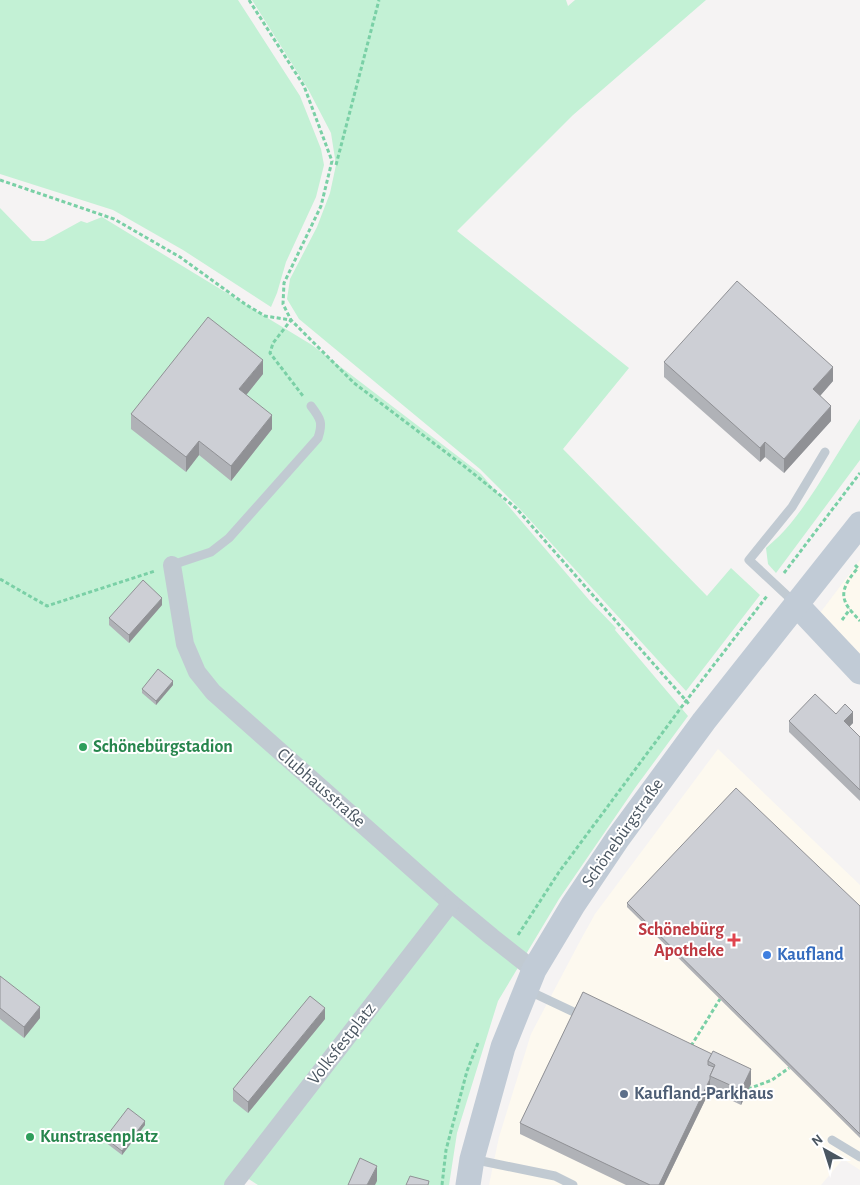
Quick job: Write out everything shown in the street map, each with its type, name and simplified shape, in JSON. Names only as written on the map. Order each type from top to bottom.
[{"type":"main road","name":"Schönebürgstraße","points":[[468,1185],[472,1159],[503,1047],[530,980],[573,905],[618,838],[704,721],[860,524]]},
{"type":"main road","points":[[796,604],[860,672]]},
{"type":"street","name":"Clubhausstraße","points":[[172,565],[185,644],[197,672],[213,692],[492,937],[530,980]]},
{"type":"street","name":"Volksfestplatz","points":[[233,1185],[452,903]]},
{"type":"lane","points":[[172,565],[211,552],[229,538],[318,438],[322,427],[319,416],[311,406]]},
{"type":"lane","points":[[796,604],[749,560],[792,507],[825,452]]},
{"type":"lane","points":[[530,980],[578,1014]]},
{"type":"lane","points":[[832,1140],[860,1157]]},
{"type":"lane","points":[[472,1159],[555,1176],[573,1185]]},
{"type":"path","points":[[249,0],[304,86],[332,161],[320,206],[284,283],[283,304],[291,320],[354,383],[516,508],[704,721]]},
{"type":"path","points":[[336,165],[380,0]]},
{"type":"path","points":[[0,180],[114,219],[180,257],[245,304],[265,316],[291,320]]},
{"type":"path","points":[[291,320],[273,344],[270,353],[300,391]]},
{"type":"path","points":[[816,532],[860,474]]},
{"type":"path","points":[[0,578],[48,606],[172,565]]},
{"type":"path","points":[[688,1053],[720,999]]},
{"type":"path","points":[[748,1089],[772,1080],[789,1068]]},
{"type":"shaded area","points":[[860,560],[860,654],[820,613]]},
{"type":"shaded area","name":"Kaufland","points":[[718,749],[860,885],[860,1170],[843,1159],[821,1185],[489,1185],[499,1137],[531,1034],[595,914]]},
{"type":"green space","points":[[0,0],[238,0],[300,96],[321,149],[324,165],[316,197],[286,262],[271,307],[183,250],[113,210],[0,174]]},
{"type":"green space","points":[[252,0],[566,0],[568,6],[575,0],[706,0],[573,115],[457,231],[629,368],[563,449],[707,596],[731,568],[760,595],[686,691],[519,508],[480,469],[299,319],[287,299],[290,279],[317,227],[330,193],[336,165],[331,133],[308,89]]},
{"type":"green space","name":"Schönebürgstadion","points":[[0,208],[32,241],[44,241],[81,221],[87,223],[102,217],[312,345],[481,474],[590,601],[616,628],[615,630],[688,716],[635,788],[559,899],[498,1001],[457,1133],[449,1185],[258,1185],[241,1174],[233,1185],[0,1185]]},
{"type":"green space","points":[[860,419],[860,460],[776,573],[768,564],[766,548],[785,530],[800,511]]},
{"type":"building","points":[[737,281],[833,367],[813,389],[831,406],[784,459],[765,442],[760,448],[664,362]]},
{"type":"building","points":[[208,317],[263,360],[239,389],[272,415],[231,466],[199,441],[186,457],[131,414]]},
{"type":"building","points":[[143,580],[162,598],[129,635],[109,618]]},
{"type":"building","points":[[158,669],[173,681],[156,701],[142,689]]},
{"type":"building","points":[[815,694],[836,714],[845,704],[853,712],[844,721],[860,737],[860,790],[789,721]]},
{"type":"building","name":"Kaufland","points":[[736,788],[860,906],[860,1134],[627,903]]},
{"type":"building","points":[[0,976],[40,1007],[24,1027],[0,1008]]},
{"type":"building","name":"Kaufland-Parkhaus","points":[[583,992],[712,1054],[708,1061],[708,1065],[714,1067],[710,1079],[659,1185],[650,1185],[520,1123]]},
{"type":"building","points":[[310,996],[325,1008],[248,1102],[233,1089]]},
{"type":"building","points":[[713,1051],[751,1069],[741,1090],[710,1076],[715,1065],[708,1061]]},
{"type":"building","points":[[128,1108],[145,1121],[122,1151],[105,1138]]},
{"type":"building","points":[[360,1158],[377,1166],[367,1185],[348,1185]]},
{"type":"building","points":[[410,1176],[429,1181],[428,1185],[406,1185]]},
{"type":"place","name":"Schönebürgstadion","points":[[83,747]]},
{"type":"place","name":"Schönebürg Apotheke","points":[[734,940]]},
{"type":"place","name":"Kaufland","points":[[767,955]]},
{"type":"place","name":"Kaufland-Parkhaus","points":[[624,1094]]},
{"type":"place","name":"Kunstrasenplatz","points":[[30,1137]]}]
